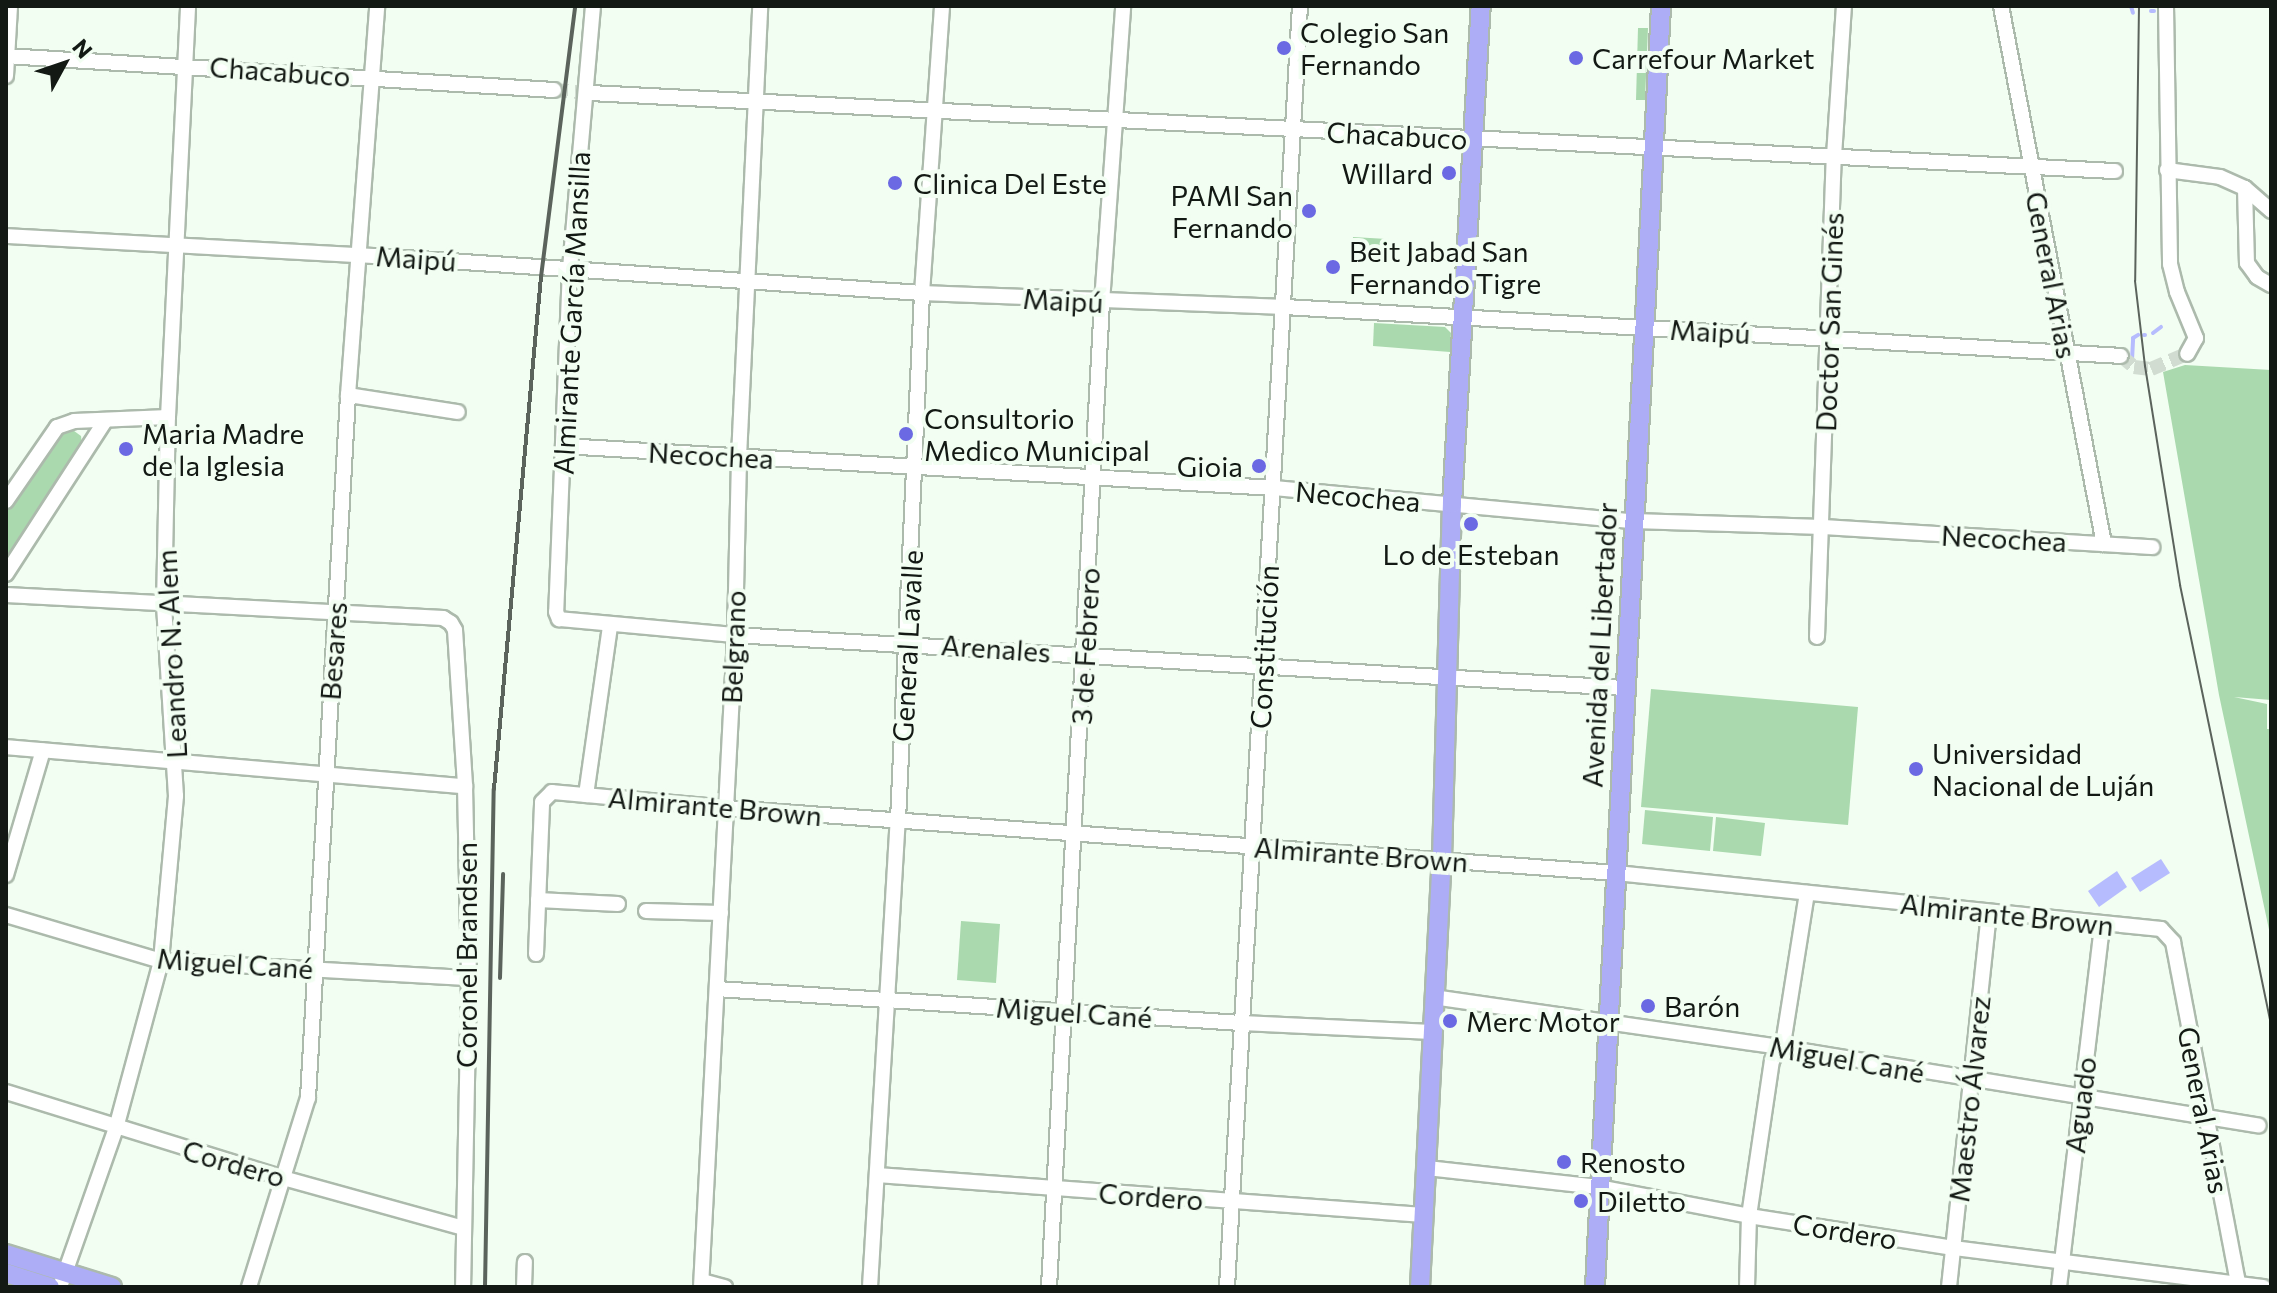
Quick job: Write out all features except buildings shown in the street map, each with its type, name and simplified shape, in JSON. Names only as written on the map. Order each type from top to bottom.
[{"type":"main road","points":[[1420,1287],[1442,859],[1452,504],[1481,6]]},
{"type":"main road","name":"Avenida del Libertador","points":[[1595,1287],[1606,1021],[1661,6]]},
{"type":"main road","points":[[6,1254],[63,1280],[112,1287]]},
{"type":"main road","points":[[6,1273],[50,1287]]},
{"type":"street","points":[[6,76],[10,6]]},
{"type":"street","name":"Leandro N. Alem","points":[[63,1280],[116,1128],[155,997],[161,961],[176,762],[164,605],[168,417],[188,6]]},
{"type":"street","name":"Besares","points":[[249,1287],[308,1098],[348,395],[377,6]]},
{"type":"street","name":"Almirante García Mansilla","points":[[559,619],[556,612],[570,268],[593,6]]},
{"type":"street","name":"Belgrano","points":[[702,1284],[735,635],[739,457],[760,6]]},
{"type":"street","name":"General Lavalle","points":[[870,1287],[898,820],[922,293],[942,6]]},
{"type":"street","name":"3 de Febrero","points":[[1049,1287],[1073,834],[1086,654],[1102,302],[1123,6]]},
{"type":"street","name":"Constitución","points":[[1227,1287],[1300,6]]},
{"type":"street","name":"Doctor San Ginés","points":[[1817,637],[1834,156],[1844,6]]},
{"type":"street","name":"General Arias","points":[[2001,6],[2104,544]]},
{"type":"street","points":[[2166,6],[2170,264],[2177,292],[2196,338],[2187,354]]},
{"type":"street","name":"Chacabuco","points":[[6,56],[554,90]]},
{"type":"street","name":"Chacabuco","points":[[587,89],[649,89],[679,98],[756,104],[937,110],[2115,171]]},
{"type":"street","points":[[2167,170],[2220,177],[2245,188],[2271,211]]},
{"type":"street","points":[[2245,188],[2244,252],[2251,270],[2271,285]]},
{"type":"street","name":"Maipú","points":[[6,236],[570,268],[922,293],[1285,307],[2121,356]]},
{"type":"street","points":[[348,395],[458,412]]},
{"type":"street","points":[[6,501],[57,427],[76,421],[168,417]]},
{"type":"street","points":[[76,421],[85,430],[87,445]]},
{"type":"street","points":[[6,574],[105,421]]},
{"type":"street","name":"Necochea","points":[[563,446],[916,464],[1274,488],[1633,521],[1822,527],[2152,547]]},
{"type":"street","points":[[6,595],[336,612]]},
{"type":"street","name":"Coronel Brandsen","points":[[336,612],[443,618],[455,630],[465,786],[469,978],[463,1287]]},
{"type":"street","name":"Arenales","points":[[559,619],[735,635],[1625,688]]},
{"type":"street","points":[[586,795],[610,626]]},
{"type":"street","points":[[6,747],[465,786]]},
{"type":"street","points":[[6,875],[43,750]]},
{"type":"street","name":"Almirante Brown","points":[[538,900],[542,802],[552,792],[727,808],[1616,873],[2168,933]]},
{"type":"street","points":[[1747,1287],[1749,1216],[1772,1061],[1784,1038],[1807,893]]},
{"type":"street","points":[[536,954],[538,900],[618,904]]},
{"type":"street","points":[[646,911],[721,913]]},
{"type":"street","name":"Maestro Álvarez","points":[[1949,1287],[1989,912]]},
{"type":"street","name":"Miguel Cané","points":[[6,915],[161,961],[469,978]]},
{"type":"street","name":"Aguado","points":[[2059,1287],[2102,924]]},
{"type":"street","name":"General Arias","points":[[2168,933],[2173,942],[2238,1285]]},
{"type":"street","name":"Miguel Cané","points":[[717,989],[1242,1023],[1432,1032]]},
{"type":"street","name":"Miguel Cané","points":[[1433,997],[1779,1047],[2259,1126]]},
{"type":"street","name":"Cordero","points":[[6,1092],[283,1178],[463,1228]]},
{"type":"street","name":"Cordero","points":[[1427,1168],[1599,1187],[1749,1216],[1954,1248],[2264,1287]]},
{"type":"street","name":"Cordero","points":[[877,1175],[1424,1215]]},
{"type":"street","points":[[524,1287],[525,1262]]},
{"type":"street","points":[[702,1284],[725,1287]]},
{"type":"green space","points":[[1638,28],[1648,28],[1645,100],[1636,100]]},
{"type":"green space","points":[[1353,237],[1387,239],[1386,256],[1352,254]]},
{"type":"green space","points":[[1374,323],[1445,327],[1451,333],[1450,352],[1373,346]]},
{"type":"green space","points":[[2185,365],[2271,370],[2271,700],[2234,697],[2267,704],[2267,729],[2271,729],[2271,939],[2219,695],[2163,372]]},
{"type":"green space","points":[[70,428],[81,436],[82,445],[6,566],[6,513],[60,432]]},
{"type":"green space","points":[[1651,689],[1858,707],[1848,825],[1641,807]]},
{"type":"green space","points":[[1645,810],[1713,817],[1710,851],[1642,844]]},
{"type":"green space","points":[[1716,817],[1765,823],[1761,856],[1713,851]]},
{"type":"green space","points":[[961,921],[1000,924],[996,983],[957,980]]},
{"type":"water","points":[[2161,859],[2170,873],[2140,892],[2131,878]]},
{"type":"water","points":[[2117,871],[2127,887],[2099,907],[2088,891]]},
{"type":"waterway","points":[[2131,6],[2133,13]]},
{"type":"waterway","points":[[2153,333],[2161,327]]},
{"type":"waterway","points":[[2132,360],[2133,338],[2138,335]]},
{"type":"tunnel","points":[[554,90],[590,93]]},
{"type":"tunnel","points":[[2121,356],[2134,367],[2151,369],[2187,354]]},
{"type":"tram line","points":[[2139,6],[2135,281],[2145,366],[2180,585],[2271,1024]]},
{"type":"railway","points":[[485,1287],[494,789],[541,277],[575,6]]},
{"type":"railway","points":[[500,978],[503,874]]},
{"type":"place","name":"Colegio San Fernando","points":[[1284,48]]},
{"type":"place","name":"Carrefour Market","points":[[1576,58]]},
{"type":"place","name":"Willard","points":[[1449,173]]},
{"type":"place","name":"Clinica Del Este","points":[[895,183]]},
{"type":"place","name":"PAMI San Fernando","points":[[1309,211]]},
{"type":"place","name":"Beit Jabad San Fernando Tigre","points":[[1333,267]]},
{"type":"place","name":"Consultorio Medico Municipal","points":[[906,434]]},
{"type":"place","name":"Maria Madre de la Iglesia","points":[[126,449]]},
{"type":"place","name":"Gioia","points":[[1259,466]]},
{"type":"place","name":"Lo de Esteban","points":[[1471,524]]},
{"type":"place","name":"Universidad Nacional de Luján","points":[[1916,769]]},
{"type":"place","name":"Barón","points":[[1648,1006]]},
{"type":"place","name":"Merc Motor","points":[[1450,1021]]},
{"type":"place","name":"Renosto","points":[[1564,1162]]},
{"type":"place","name":"Diletto","points":[[1581,1201]]}]
